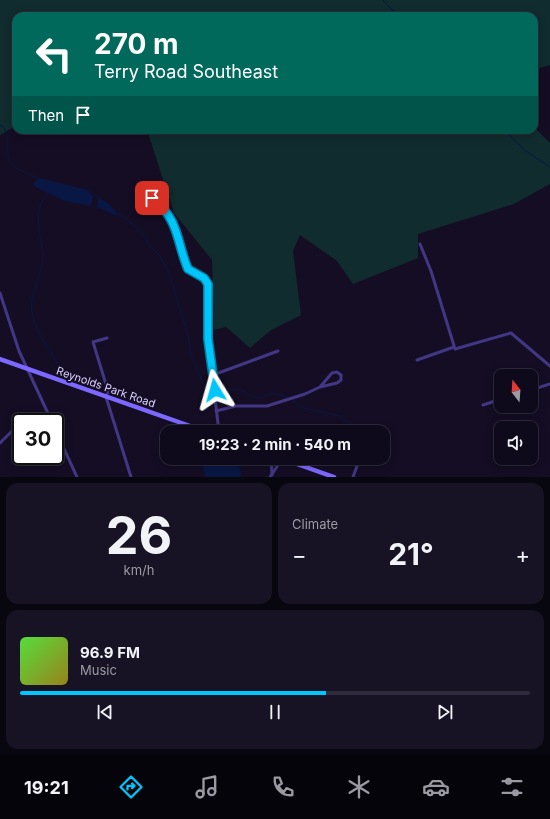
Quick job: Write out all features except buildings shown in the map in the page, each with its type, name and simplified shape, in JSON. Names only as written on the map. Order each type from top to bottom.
[{"type":"main road","name":"Reynolds Park Road","points":[[0,359],[187,425]]},
{"type":"main road","points":[[301,465],[334,477]]},
{"type":"street","points":[[152,198],[168,216],[175,227],[188,269],[204,278],[208,284],[208,339],[218,425]]},
{"type":"street","points":[[420,244],[427,261],[454,347]]},
{"type":"street","points":[[0,293],[19,351],[47,413]]},
{"type":"street","points":[[417,360],[454,347],[455,349],[512,333],[550,366]]},
{"type":"street","points":[[107,338],[93,342],[108,391],[106,397],[131,477]]},
{"type":"street","points":[[213,375],[278,351]]},
{"type":"street","points":[[216,411],[236,406],[267,406],[305,394],[320,387],[340,382],[340,375],[334,372],[320,387]]},
{"type":"street","points":[[329,377],[333,383]]},
{"type":"street","points":[[538,388],[550,384]]},
{"type":"street","points":[[483,405],[494,401]]},
{"type":"street","points":[[0,443],[12,431]]},
{"type":"street","points":[[64,449],[77,477]]},
{"type":"street","points":[[271,465],[271,476]]},
{"type":"street","points":[[271,476],[277,465]]},
{"type":"street","points":[[354,477],[358,465]]},
{"type":"green space","points":[[0,0],[550,0],[550,65],[538,69],[538,12],[12,12],[12,128],[0,135]]},
{"type":"green space","points":[[538,131],[550,143],[550,184],[514,204],[418,234],[418,258],[353,284],[337,261],[300,235],[293,251],[301,315],[271,330],[250,348],[226,327],[214,330],[212,260],[174,213],[148,134],[538,134]]},
{"type":"water","points":[[39,178],[88,190],[93,197],[91,206],[65,201],[36,187],[33,184]]},
{"type":"water","points":[[98,199],[101,199],[110,205],[117,216],[97,207]]},
{"type":"water","points":[[203,465],[238,465],[241,473],[240,477],[205,477]]},
{"type":"waterway","points":[[383,0],[392,10],[397,12]]},
{"type":"waterway","points":[[0,125],[4,128],[8,137],[8,153],[11,163],[17,168],[39,179]]},
{"type":"waterway","points":[[508,134],[526,151],[550,167]]},
{"type":"waterway","points":[[90,192],[101,199]]},
{"type":"waterway","points":[[48,194],[42,201],[39,209],[38,218],[43,257],[31,307],[37,328],[61,371]]},
{"type":"waterway","points":[[114,210],[140,230],[150,246],[159,255],[168,270],[188,335],[191,354],[205,388],[213,390]]},
{"type":"waterway","points":[[216,389],[241,390],[254,397],[260,398],[274,393],[289,398]]},
{"type":"waterway","points":[[291,400],[304,408],[339,416],[353,425]]},
{"type":"route","points":[[152,198],[172,221],[179,238],[188,269],[204,278],[208,284],[208,339],[215,390]]}]
